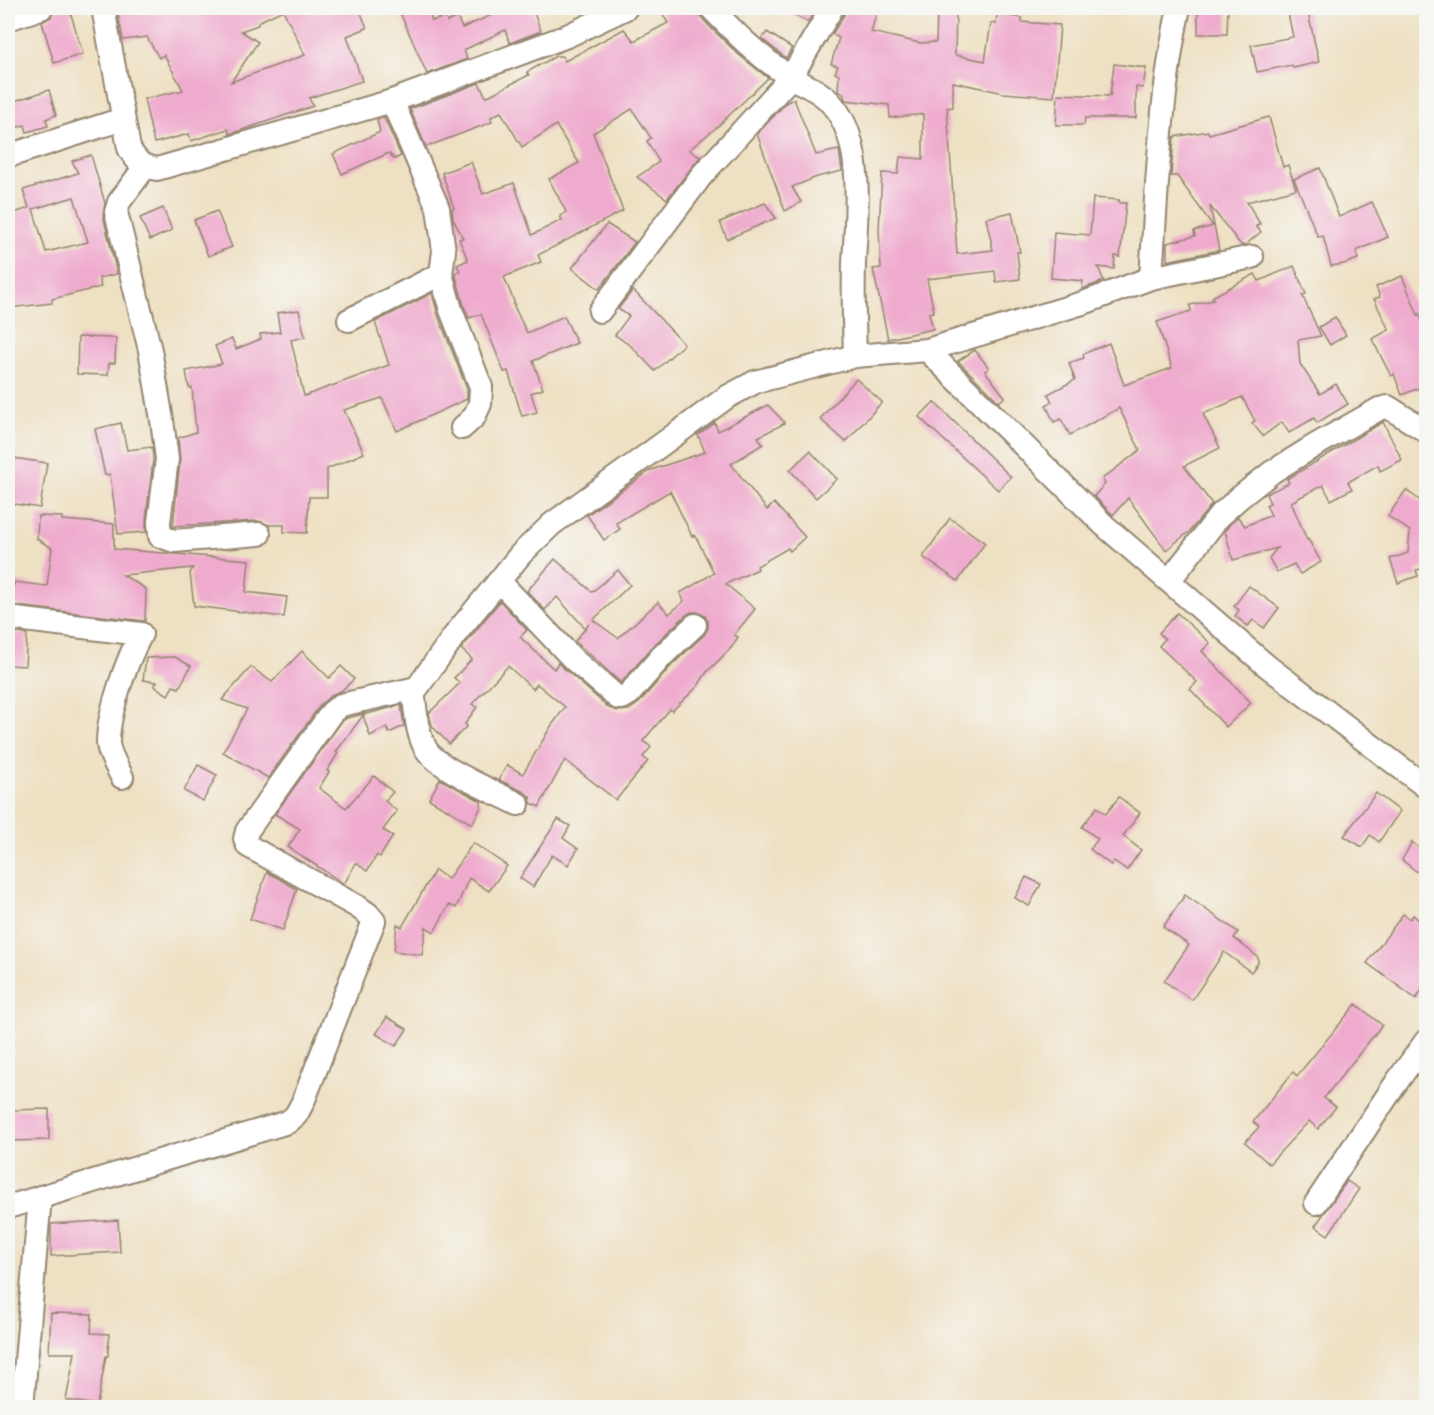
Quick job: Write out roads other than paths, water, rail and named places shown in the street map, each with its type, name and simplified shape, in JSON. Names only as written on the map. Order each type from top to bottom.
[{"type":"street","points":[[8,19],[41,8]]},
{"type":"street","points":[[103,8],[129,148],[136,160],[145,167],[157,169],[392,101],[567,36],[626,8]]},
{"type":"street","points":[[711,8],[750,47],[791,77],[825,97],[839,112],[848,129],[857,185],[853,313],[855,356]]},
{"type":"street","points":[[600,311],[702,175],[791,77],[832,8]]},
{"type":"street","points":[[1151,278],[1166,92],[1179,8]]},
{"type":"street","points":[[392,101],[438,208],[444,251],[441,274],[481,387],[480,404],[474,417],[462,428]]},
{"type":"street","points":[[8,156],[123,119]]},
{"type":"street","points":[[145,167],[119,202],[116,212],[150,350],[162,420],[167,459],[159,522],[160,537],[174,541],[259,534]]},
{"type":"street","points":[[8,1207],[288,1122],[296,1115],[374,921],[358,908],[248,846],[245,839],[247,831],[332,712],[342,705],[413,690],[421,683],[457,632],[520,555],[552,524],[727,397],[754,382],[855,356],[927,350],[1086,302],[1151,278],[1252,257]]},
{"type":"street","points":[[349,320],[441,274]]},
{"type":"street","points":[[927,350],[1105,526],[1267,666],[1426,787]]},
{"type":"street","points":[[1169,581],[1220,515],[1272,472],[1314,446],[1379,409],[1388,407],[1426,431]]},
{"type":"street","points":[[499,581],[574,660],[618,698],[628,694],[662,656],[695,625]]},
{"type":"street","points":[[8,618],[141,634],[129,657],[114,709],[108,744],[122,777]]},
{"type":"street","points":[[413,690],[419,730],[428,752],[449,768],[518,804]]},
{"type":"street","points":[[1316,1203],[1426,1041]]},
{"type":"street","points":[[22,1407],[39,1197]]}]
